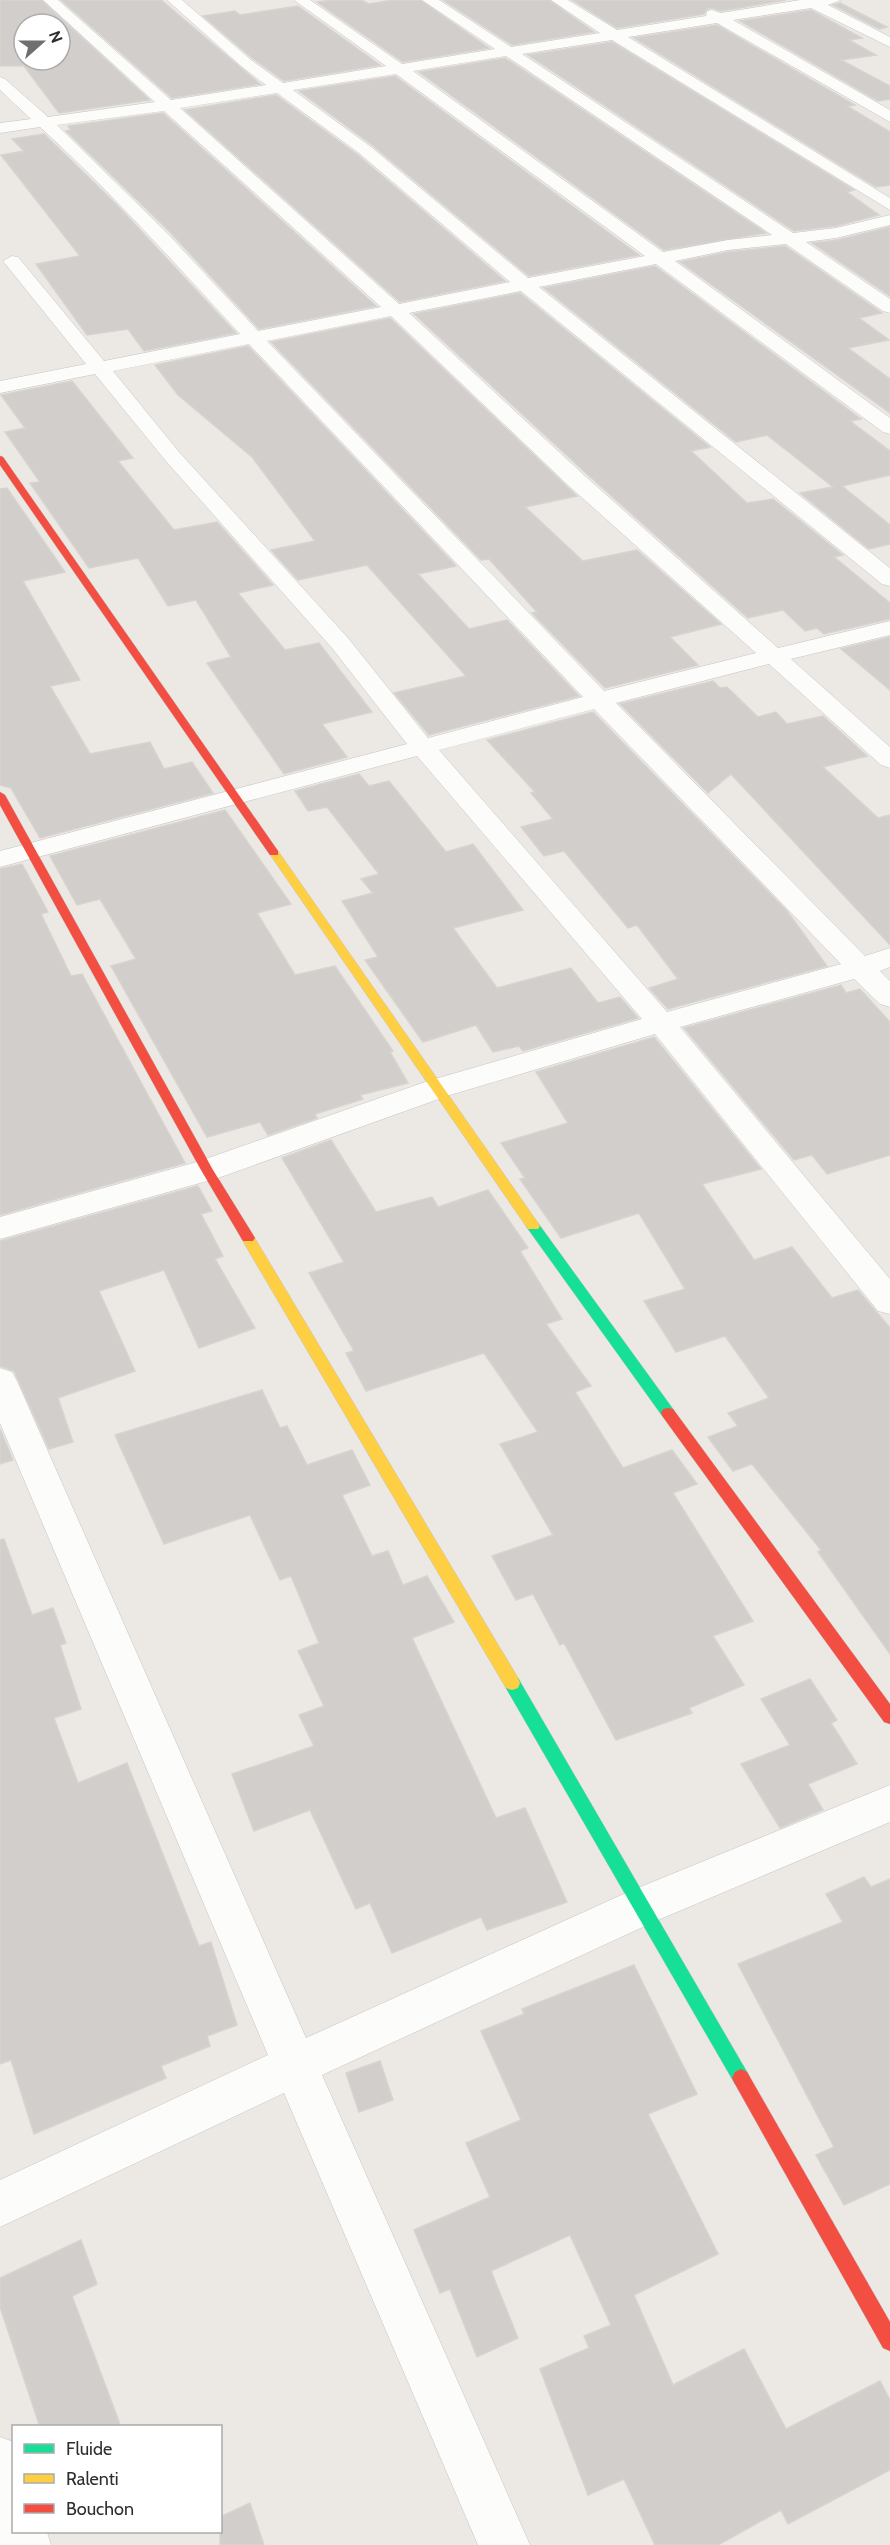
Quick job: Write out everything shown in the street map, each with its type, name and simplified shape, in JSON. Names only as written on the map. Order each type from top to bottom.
[{"type":"street","points":[[50,0],[170,105],[395,310],[576,481],[890,760]]},
{"type":"street","points":[[174,0],[279,87],[365,150],[524,284],[890,579]]},
{"type":"street","points":[[301,0],[464,114],[890,428]]},
{"type":"street","points":[[429,0],[663,152],[890,307]]},
{"type":"street","points":[[558,0],[890,205]]},
{"type":"street","points":[[0,128],[170,105],[834,0]]},
{"type":"street","points":[[810,2],[890,43]]},
{"type":"street","points":[[694,4],[890,117]]},
{"type":"street","points":[[0,82],[89,163],[162,238],[252,338],[890,998]]},
{"type":"street","points":[[0,387],[728,245],[836,233],[890,220]]},
{"type":"street","points":[[12,261],[172,456],[340,643],[424,748],[661,1023],[890,1302]]},
{"type":"street","points":[[0,459],[564,1271],[890,1717]]},
{"type":"street","points":[[0,860],[772,655],[890,628]]},
{"type":"street","points":[[0,795],[207,1170],[374,1447],[644,1906],[890,2341]]},
{"type":"street","points":[[0,1228],[207,1170],[439,1088],[860,968],[890,957]]},
{"type":"street","points":[[0,1381],[504,2545]]},
{"type":"street","points":[[0,2204],[295,2065],[644,1906],[890,1803]]},
{"type":"street","points":[[0,2462],[12,2501]]},
{"type":"building","points":[[0,0],[41,0],[54,12],[12,12],[12,66],[0,66]]},
{"type":"building","points":[[61,0],[161,0],[260,84],[172,98]]},
{"type":"building","points":[[361,0],[369,4],[393,0],[420,0],[489,48],[403,62],[317,2]]},
{"type":"building","points":[[443,0],[549,0],[594,32],[512,45]]},
{"type":"building","points":[[572,0],[786,0],[721,11],[712,8],[707,9],[704,14],[617,28]]},
{"type":"building","points":[[840,3],[887,27],[879,29],[833,5]]},
{"type":"building","points":[[298,6],[380,65],[284,81],[252,58],[203,16],[235,11],[240,15]]},
{"type":"building","points":[[811,10],[862,38],[849,40],[876,55],[841,60],[890,86],[890,99],[878,101],[740,21]]},
{"type":"building","points":[[717,25],[855,105],[847,106],[890,132],[890,185],[876,187],[634,38]]},
{"type":"building","points":[[72,28],[150,100],[59,113],[28,72],[72,72]]},
{"type":"building","points":[[612,42],[854,190],[847,192],[879,215],[836,226],[794,231],[528,55]]},
{"type":"building","points":[[505,58],[766,233],[664,250],[419,72]]},
{"type":"building","points":[[395,76],[639,255],[529,276],[372,145],[299,91]]},
{"type":"building","points":[[276,95],[358,155],[505,281],[400,302],[185,110]]},
{"type":"building","points":[[163,113],[376,306],[259,329],[170,232],[66,131],[71,130],[68,126]]},
{"type":"building","points":[[44,134],[116,204],[236,333],[144,351],[128,329],[87,335],[36,264],[80,256],[1,155],[24,151],[12,139]]},
{"type":"building","points":[[890,227],[890,296],[812,243],[837,240]]},
{"type":"building","points":[[785,246],[882,313],[859,318],[889,340],[848,348],[890,379],[890,413],[680,262],[728,252]]},
{"type":"building","points":[[655,266],[861,419],[850,421],[890,451],[890,475],[842,486],[890,525],[890,544],[869,549],[800,493],[833,487],[767,435],[736,442],[544,288]]},
{"type":"building","points":[[520,293],[710,447],[691,451],[747,503],[773,499],[843,555],[834,557],[890,603],[890,619],[824,634],[817,628],[805,631],[783,610],[748,618],[587,474],[414,314]]},
{"type":"building","points":[[390,318],[577,496],[525,507],[583,561],[637,550],[721,624],[670,637],[698,665],[605,688],[532,613],[537,612],[489,559],[481,560],[271,342]]},
{"type":"building","points":[[248,346],[456,566],[418,574],[469,629],[507,620],[579,696],[429,735],[394,693],[466,676],[367,565],[298,580],[271,550],[315,541],[252,457],[178,395],[155,365]]},
{"type":"building","points":[[72,381],[133,458],[118,461],[174,530],[217,522],[273,585],[238,593],[285,650],[319,643],[372,712],[322,724],[347,757],[284,774],[207,663],[231,657],[196,600],[168,606],[138,558],[89,568],[30,483],[40,482],[5,432],[25,428],[1,395]]},
{"type":"building","points":[[7,488],[65,572],[23,581],[80,680],[50,686],[90,754],[150,742],[164,769],[192,762],[213,793],[40,838],[11,788],[0,785],[0,489]]},
{"type":"building","points":[[890,637],[890,690],[841,649]]},
{"type":"building","points":[[713,681],[720,688],[727,687],[758,717],[776,712],[787,724],[823,716],[867,756],[823,767],[878,818],[890,815],[890,945],[731,774],[708,793],[620,704]]},
{"type":"building","points":[[593,712],[787,911],[827,966],[668,1009],[649,988],[678,979],[637,925],[628,928],[564,851],[544,856],[521,827],[553,819],[531,793],[535,792],[487,740]]},
{"type":"building","points":[[359,774],[369,786],[389,781],[446,852],[473,844],[523,910],[453,928],[497,988],[571,968],[598,1003],[620,997],[638,1018],[523,1051],[519,1046],[493,1052],[476,1025],[423,1042],[365,960],[378,957],[342,901],[373,893],[361,879],[379,874],[327,807],[308,811],[295,791]]},
{"type":"building","points":[[225,810],[291,904],[257,913],[295,975],[335,966],[393,1051],[390,1052],[408,1083],[360,1095],[363,1099],[315,1114],[317,1118],[268,1135],[260,1122],[207,1137],[111,966],[136,959],[100,899],[77,905],[50,856]]},
{"type":"building","points":[[22,864],[48,912],[41,914],[71,976],[82,974],[185,1163],[0,1215],[0,869]]},
{"type":"building","points":[[841,985],[846,993],[860,989],[890,1022],[890,1155],[827,1174],[812,1155],[794,1160],[684,1028]]},
{"type":"building","points":[[654,1037],[761,1169],[702,1184],[754,1260],[792,1247],[832,1298],[858,1290],[890,1328],[890,1654],[818,1552],[821,1550],[752,1464],[733,1471],[708,1437],[738,1426],[728,1413],[769,1398],[725,1336],[676,1352],[644,1301],[685,1289],[639,1213],[561,1238],[520,1179],[525,1178],[501,1143],[568,1123],[536,1072]]},
{"type":"building","points":[[331,1140],[376,1212],[432,1197],[438,1207],[488,1190],[528,1248],[520,1251],[562,1319],[546,1324],[591,1386],[575,1392],[623,1468],[672,1450],[697,1484],[673,1493],[753,1621],[713,1636],[744,1685],[689,1708],[692,1713],[616,1740],[564,1643],[560,1645],[533,1594],[516,1600],[492,1556],[553,1535],[500,1444],[538,1432],[484,1353],[366,1391],[346,1353],[354,1351],[309,1273],[344,1262],[282,1158]]},
{"type":"building","points":[[198,1186],[212,1211],[201,1214],[223,1256],[215,1259],[255,1328],[199,1348],[164,1270],[99,1291],[135,1371],[58,1398],[73,1442],[49,1449],[14,1371],[0,1366],[0,1241]]},
{"type":"building","points":[[262,1390],[280,1428],[287,1426],[307,1465],[352,1450],[370,1485],[342,1495],[372,1556],[388,1551],[403,1585],[427,1576],[454,1622],[412,1638],[496,1818],[525,1808],[567,1902],[487,1930],[481,1917],[392,1953],[370,1903],[356,1909],[310,1810],[254,1831],[232,1774],[314,1746],[299,1715],[324,1706],[298,1651],[319,1643],[291,1576],[280,1580],[250,1515],[164,1544],[115,1435]]},
{"type":"building","points":[[0,1429],[13,1460],[0,1464]]},
{"type":"building","points":[[4,1539],[32,1615],[53,1608],[66,1643],[60,1645],[81,1709],[54,1718],[78,1783],[127,1763],[199,1946],[211,1942],[237,2025],[207,2036],[210,2046],[161,2066],[166,2078],[34,2134],[11,2060],[0,2064],[0,1540]]},
{"type":"building","points":[[810,1679],[837,1720],[831,1723],[857,1764],[808,1784],[823,1810],[780,1828],[741,1764],[790,1745],[761,1699]]},
{"type":"building","points":[[864,1877],[871,1887],[890,1879],[890,2184],[844,2205],[816,2155],[834,2147],[738,1964],[843,1922],[826,1894]]},
{"type":"building","points":[[634,1965],[697,2094],[648,2114],[718,2254],[634,2295],[673,2385],[744,2349],[786,2429],[880,2381],[890,2400],[890,2470],[788,2524],[781,2510],[718,2545],[655,2545],[624,2479],[588,2495],[540,2369],[589,2348],[584,2336],[611,2325],[570,2235],[491,2271],[518,2338],[477,2357],[450,2289],[440,2293],[414,2230],[490,2197],[466,2143],[521,2120],[481,2031],[524,2014],[522,2009]]},
{"type":"building","points":[[380,2061],[393,2100],[359,2112],[346,2073]]},
{"type":"building","points":[[81,2240],[97,2284],[72,2296],[120,2425],[39,2425],[0,2307],[0,2278]]},
{"type":"building","points":[[250,2503],[264,2545],[220,2545],[222,2516]]},
{"type":"traffic: fast","points":[[533,1226],[668,1413]]},
{"type":"traffic: fast","points":[[512,1683],[741,2078]]},
{"type":"traffic: slow","points":[[274,853],[533,1226]]},
{"type":"traffic: slow","points":[[248,1238],[512,1683]]},
{"type":"traffic: jam","points":[[0,459],[274,853]]},
{"type":"traffic: jam","points":[[0,795],[207,1170],[248,1238]]},
{"type":"traffic: jam","points":[[668,1413],[890,1717]]},
{"type":"traffic: jam","points":[[741,2078],[890,2341]]}]
